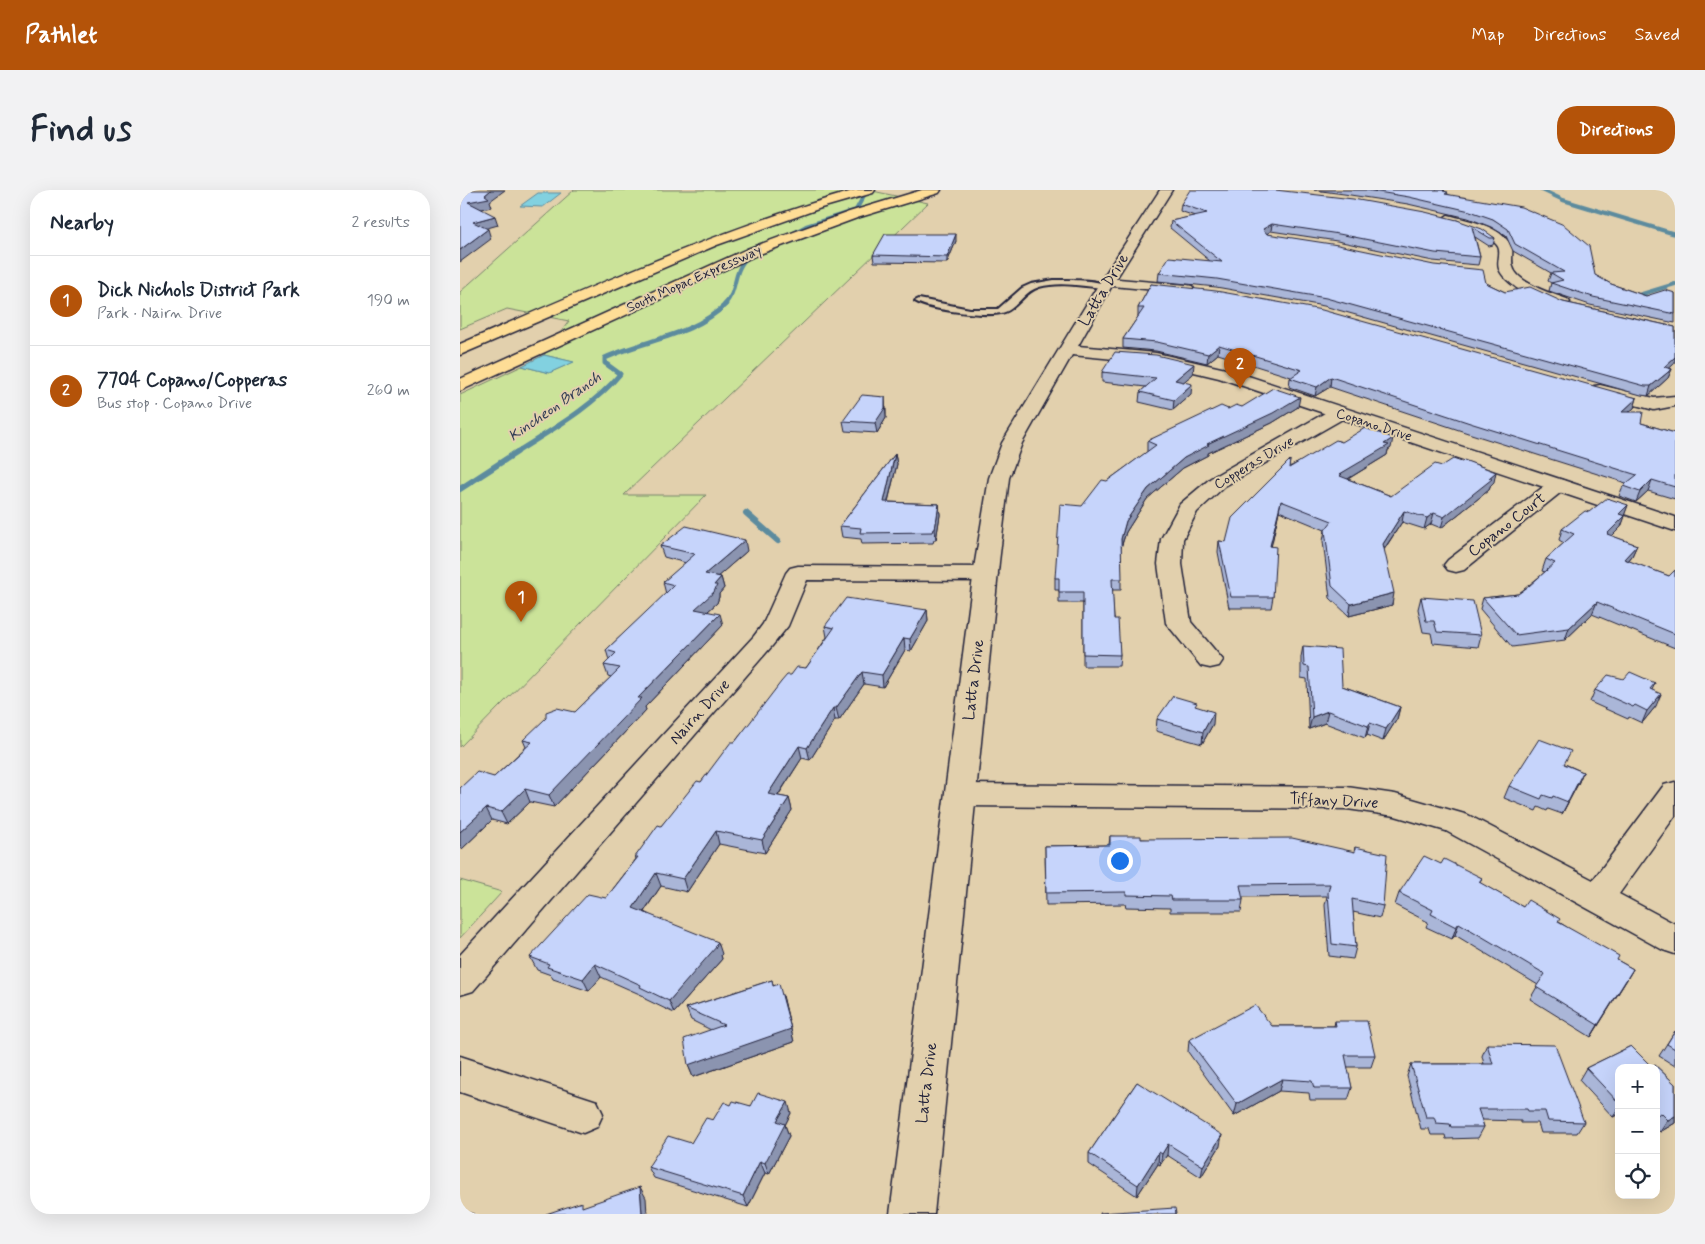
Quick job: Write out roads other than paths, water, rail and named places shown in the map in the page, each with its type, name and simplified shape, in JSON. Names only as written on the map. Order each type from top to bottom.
[{"type":"highway","name":"South Mopac Expressway","points":[[460,350],[709,243],[790,214],[869,190]]},
{"type":"highway","name":"South Mopac Expressway","points":[[460,386],[752,252],[827,224],[935,190]]},
{"type":"street","name":"Latta Drive","points":[[912,1214],[986,574],[999,478],[1012,443],[1105,284],[1166,190]]},
{"type":"street","points":[[1431,215],[1468,224],[1488,232],[1502,241],[1507,250],[1502,274],[1548,298],[1578,307]]},
{"type":"street","points":[[1105,284],[1199,290]]},
{"type":"street","name":"Copano Drive","points":[[1068,350],[1156,358],[1224,374],[1675,524]]},
{"type":"street","points":[[1582,386],[1640,402],[1654,404],[1675,401]]},
{"type":"street","name":"Copperas Drive","points":[[1210,660],[1179,623],[1170,564],[1172,540],[1188,509],[1218,482],[1339,413]]},
{"type":"street","name":"Copano Court","points":[[1456,565],[1558,485]]},
{"type":"street","name":"Nairn Drive","points":[[460,980],[763,641],[775,626],[798,574],[986,574]]},
{"type":"street","points":[[1598,898],[1675,793]]},
{"type":"street","name":"Tiffany Drive","points":[[961,795],[1347,798],[1395,805],[1457,822],[1675,940]]},
{"type":"street","points":[[460,1074],[583,1114]]},
{"type":"lane","points":[[919,301],[955,309],[990,312],[1006,308],[1025,290],[1045,283],[1105,284]]},
{"type":"water","points":[[538,193],[561,193],[543,207],[520,206]]},
{"type":"water","points":[[544,355],[574,362],[549,373],[522,366]]},
{"type":"waterway","name":"Kincheon Branch","points":[[790,235],[806,226],[856,210],[867,190]]},
{"type":"waterway","name":"Kincheon Branch","points":[[1542,190],[1563,200],[1675,234]]},
{"type":"waterway","name":"Kincheon Branch","points":[[724,305],[732,293],[740,268],[750,255]]},
{"type":"waterway","points":[[1632,297],[1675,284]]},
{"type":"waterway","name":"Kincheon Branch","points":[[515,453],[571,417],[609,386],[620,374],[605,363],[605,358],[684,331],[699,324],[726,304]]},
{"type":"waterway","name":"Kincheon Branch","points":[[460,489],[517,452]]},
{"type":"waterway","points":[[746,513],[778,541]]},
{"type":"place","name":"7704 Copano/Copperas","points":[[1240,389]]},
{"type":"place","name":"Dick Nichols District Park","points":[[521,622]]}]
